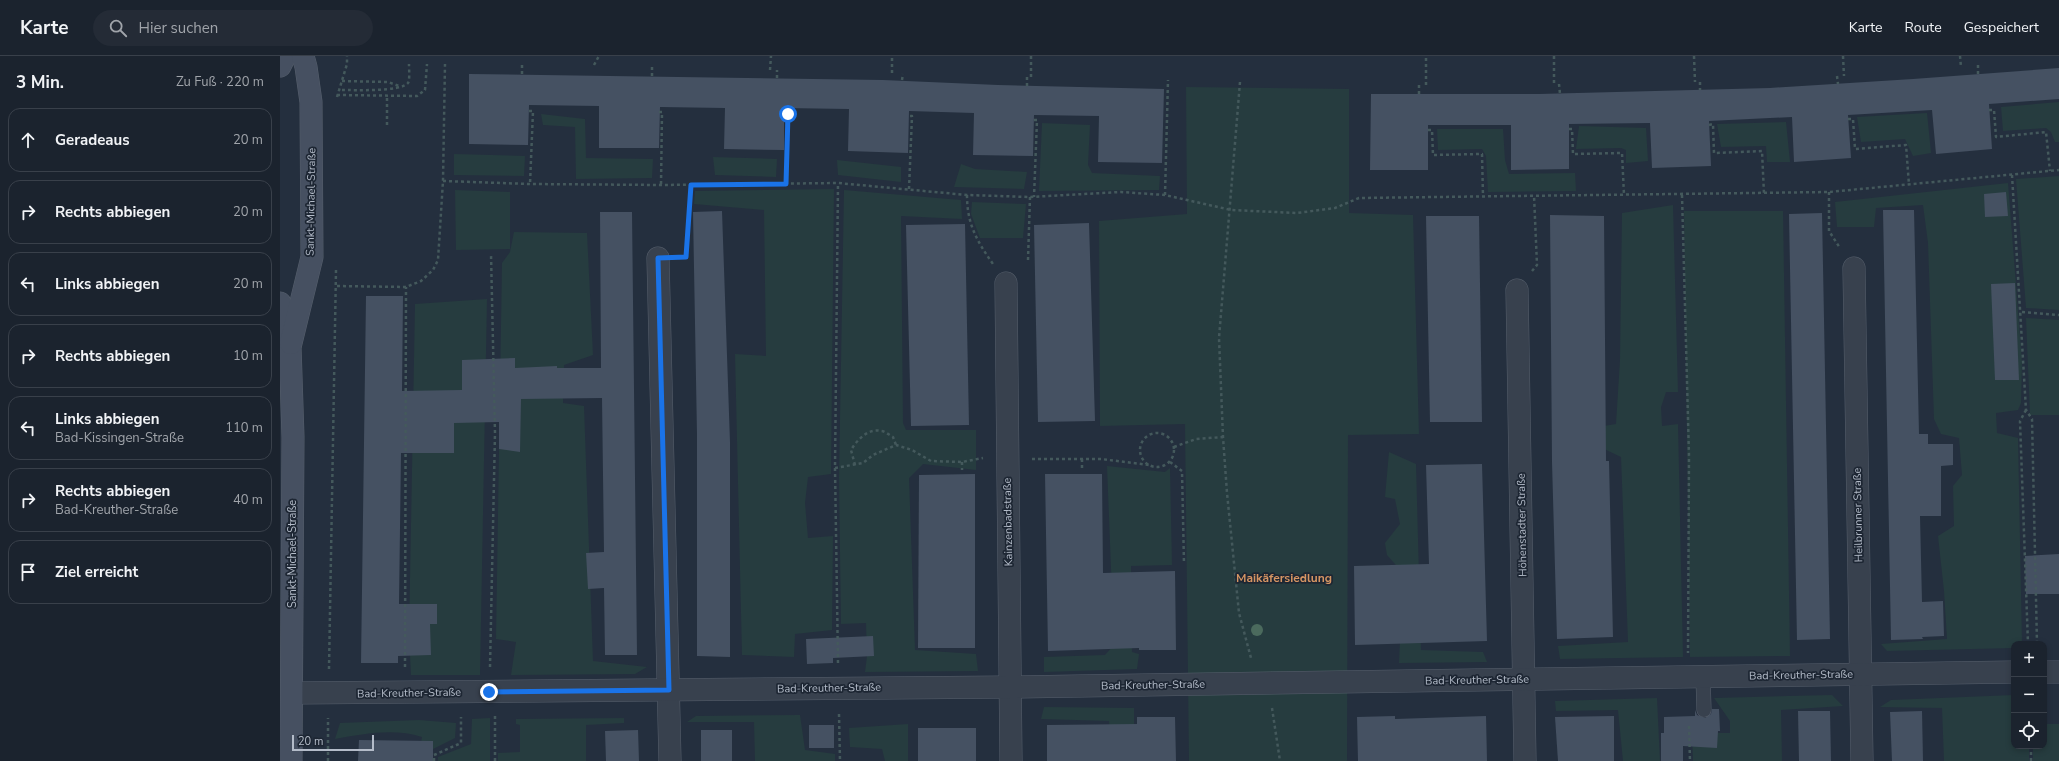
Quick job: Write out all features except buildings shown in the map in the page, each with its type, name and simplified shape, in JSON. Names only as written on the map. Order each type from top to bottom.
[{"type":"street","points":[[280,66],[285,56]]},
{"type":"street","name":"Sankt-Michael-Straße","points":[[291,761],[292,694],[286,385],[290,346],[312,257],[311,102],[303,56]]},
{"type":"street","points":[[658,258],[670,761]]},
{"type":"street","name":"Heilbrunner Straße","points":[[1854,268],[1862,761]]},
{"type":"street","name":"Kainzenbadstraße","points":[[1006,283],[1011,761]]},
{"type":"street","name":"Höhenstadter Straße","points":[[1517,290],[1525,679],[1525,761]]},
{"type":"street","name":"Sankt-Michael-Straße","points":[[280,304],[290,346]]},
{"type":"street","name":"Bad-Kreuther-Straße","points":[[292,694],[1010,687],[2011,672]]},
{"type":"street","points":[[2047,672],[2059,672]]},
{"type":"lane","points":[[1695,677],[1704,710]]},
{"type":"path","points":[[337,103],[337,95],[347,64],[347,56]]},
{"type":"path","points":[[594,65],[599,56]]},
{"type":"path","points":[[770,70],[771,56]]},
{"type":"path","points":[[892,56],[892,73]]},
{"type":"path","points":[[1027,86],[1031,56]]},
{"type":"path","points":[[1426,56],[1426,85]]},
{"type":"path","points":[[1554,56],[1554,84]]},
{"type":"path","points":[[1694,56],[1695,82]]},
{"type":"path","points":[[1843,56],[1844,76]]},
{"type":"path","points":[[1960,56],[1961,67]]},
{"type":"path","points":[[342,90],[387,90],[401,86],[408,83],[409,64]]},
{"type":"path","points":[[337,95],[417,96],[425,90],[426,64]]},
{"type":"path","points":[[337,286],[406,287],[421,280],[433,270],[438,260],[443,181],[445,64]]},
{"type":"path","points":[[522,64],[522,74]]},
{"type":"path","points":[[1978,65],[1978,74]]},
{"type":"path","points":[[652,67],[652,76]]},
{"type":"path","points":[[777,70],[777,78]]},
{"type":"path","points":[[902,80],[903,74]]},
{"type":"path","points":[[1837,76],[1838,84]]},
{"type":"path","points":[[1165,195],[1168,80]]},
{"type":"path","points":[[342,81],[388,82],[401,86]]},
{"type":"path","points":[[1240,82],[1231,175],[1231,210],[1219,338],[1223,437],[1239,613],[1247,642]]},
{"type":"path","points":[[1700,82],[1700,90]]},
{"type":"path","points":[[1419,84],[1419,94]]},
{"type":"path","points":[[1559,84],[1560,94]]},
{"type":"path","points":[[387,96],[387,125]]},
{"type":"path","points":[[1990,110],[1994,110],[1996,137],[2046,132],[2050,171]]},
{"type":"path","points":[[529,111],[533,111],[530,184]]},
{"type":"path","points":[[660,112],[662,112],[661,185]]},
{"type":"path","points":[[784,114],[788,114],[786,184]]},
{"type":"path","points":[[909,116],[912,116],[909,189]]},
{"type":"path","points":[[1848,119],[1852,119],[1855,149],[1906,145],[1909,185]]},
{"type":"path","points":[[1034,120],[1037,120],[1034,197]]},
{"type":"path","points":[[1709,125],[1713,124],[1714,153],[1762,151],[1764,194]]},
{"type":"path","points":[[1569,129],[1572,129],[1573,154],[1622,153],[1624,195]]},
{"type":"path","points":[[1428,130],[1432,130],[1432,155],[1482,154],[1483,196]]},
{"type":"path","points":[[443,181],[530,184],[661,185],[838,183],[966,195],[1030,197],[1121,192],[1165,195],[1231,210],[1297,213],[1335,208],[1359,198],[1829,192],[2059,170]]},
{"type":"path","points":[[2012,175],[2022,312],[2026,410],[2020,421],[2028,641]]},
{"type":"path","points":[[838,183],[835,468],[840,761]]},
{"type":"path","points":[[658,258],[686,257],[691,185]]},
{"type":"path","points":[[1829,192],[1829,231],[1854,268]]},
{"type":"path","points":[[966,195],[967,215],[978,243],[1006,283]]},
{"type":"path","points":[[1534,195],[1537,249]]},
{"type":"path","points":[[1682,195],[1695,677]]},
{"type":"path","points":[[1028,260],[1030,197]]},
{"type":"path","points":[[491,254],[495,433],[492,692],[495,761]]},
{"type":"path","points":[[328,761],[328,694],[337,286],[336,265]]},
{"type":"path","points":[[405,693],[406,287]]},
{"type":"path","points":[[2022,312],[2059,315]]},
{"type":"path","points":[[2026,410],[2032,419],[2037,641]]},
{"type":"path","points":[[855,466],[851,450],[857,440],[870,432],[881,431],[893,437],[896,445]]},
{"type":"path","points":[[1030,458],[1082,459],[1149,465],[1157,468],[1170,462],[1174,455],[1172,441],[1166,436],[1158,433],[1151,434],[1145,439],[1141,446],[1141,453],[1144,460],[1149,465]]},
{"type":"path","points":[[1174,447],[1196,439],[1223,437]]},
{"type":"path","points":[[835,468],[855,466],[863,463],[873,455],[896,445],[912,450],[931,461],[962,462],[986,457]]},
{"type":"path","points":[[1082,459],[1082,469]]},
{"type":"path","points":[[962,462],[962,470]]},
{"type":"path","points":[[1170,462],[1182,471],[1184,564]]},
{"type":"path","points":[[434,761],[434,755],[461,743],[461,692]]},
{"type":"path","points":[[1271,702],[1280,761]]},
{"type":"path","points":[[1690,732],[1690,761]]},
{"type":"path","points":[[2031,749],[2031,761]]},
{"type":"green space","points":[[1186,87],[1349,89],[1349,213],[1413,215],[1419,434],[1348,435],[1347,761],[1189,761],[1185,424],[1100,426],[1099,221],[1187,214]]},
{"type":"green space","points":[[2059,102],[2059,142],[2055,142],[2051,132],[2046,128],[2003,131],[2001,107]]},
{"type":"green space","points":[[1927,113],[1931,153],[1913,156],[1905,139],[1861,142],[1857,117]]},
{"type":"green space","points":[[541,114],[585,119],[586,158],[653,159],[652,178],[576,179],[575,127],[543,125]]},
{"type":"green space","points":[[1786,122],[1790,162],[1767,162],[1766,146],[1721,147],[1717,124]]},
{"type":"green space","points":[[1042,123],[1090,125],[1088,165],[1092,173],[1160,176],[1159,190],[1039,191]]},
{"type":"green space","points":[[1579,126],[1646,128],[1648,161],[1626,163],[1626,150],[1621,148],[1576,149]]},
{"type":"green space","points":[[1437,129],[1503,129],[1505,160],[1509,174],[1575,173],[1576,191],[1488,192],[1486,156],[1482,149],[1438,150]]},
{"type":"green space","points":[[454,154],[525,156],[524,176],[454,175]]},
{"type":"green space","points":[[713,157],[777,159],[776,177],[715,175]]},
{"type":"green space","points":[[837,160],[901,167],[901,182],[838,175]]},
{"type":"green space","points":[[961,164],[975,169],[1027,172],[1024,189],[954,187]]},
{"type":"green space","points":[[2059,176],[2059,310],[2026,308],[2016,179]]},
{"type":"green space","points":[[2008,183],[2022,362],[2021,403],[2018,410],[1996,413],[1997,433],[2018,438],[2022,641],[2011,641],[2011,648],[1887,651],[1881,644],[1947,639],[1938,536],[1954,526],[1953,486],[1962,475],[1959,438],[1941,434],[1934,419],[1928,243],[1923,205],[1876,208],[1874,227],[1837,227],[1835,202]]},
{"type":"green space","points":[[834,189],[831,474],[808,477],[805,503],[808,538],[833,536],[832,630],[795,634],[794,657],[742,655],[735,354],[766,356],[764,210],[694,204],[695,191]]},
{"type":"green space","points":[[455,190],[510,192],[510,249],[456,250]]},
{"type":"green space","points":[[844,190],[961,200],[962,219],[901,216],[903,423],[906,430],[976,430],[976,470],[923,464],[909,478],[915,650],[976,654],[978,671],[865,672],[867,656],[866,623],[841,624],[839,478]]},
{"type":"green space","points":[[972,202],[1026,204],[1023,238],[980,238],[971,214]]},
{"type":"green space","points":[[1673,205],[1678,392],[1666,392],[1661,407],[1662,426],[1678,424],[1683,657],[1560,659],[1558,646],[1628,642],[1621,457],[1600,447],[1580,430],[1616,424],[1620,360],[1622,213]]},
{"type":"green space","points":[[1684,211],[1783,211],[1790,656],[1690,657]]},
{"type":"green space","points":[[514,232],[587,233],[593,355],[564,365],[563,403],[584,406],[593,661],[647,667],[635,674],[511,675],[516,642],[496,639],[502,263],[510,252]]},
{"type":"green space","points":[[487,299],[480,675],[411,675],[409,635],[415,304]]},
{"type":"green space","points":[[2026,318],[2059,320],[2059,415],[2030,415]]},
{"type":"green space","points":[[1389,452],[1416,464],[1421,650],[1483,652],[1487,662],[1399,663],[1403,573],[1387,555],[1385,543],[1400,524],[1395,499],[1385,497]]},
{"type":"green space","points":[[1107,466],[1165,472],[1170,468],[1172,565],[1131,566],[1132,652],[1139,654],[1137,669],[1044,672],[1044,657],[1105,655],[1114,645]]},
{"type":"green space","points":[[1832,695],[1843,706],[1781,710],[1782,761],[1693,761],[1692,733],[1730,733],[1730,721],[1714,698]]},
{"type":"green space","points":[[2011,695],[2011,749],[2029,749],[2029,761],[1944,761],[1942,708],[1880,707],[1891,700]]},
{"type":"green space","points":[[1657,698],[1660,761],[1623,761],[1618,710],[1556,711],[1555,701]]},
{"type":"green space","points":[[1044,707],[1134,708],[1134,761],[1111,761],[1109,721],[1041,719]]},
{"type":"green space","points":[[800,715],[805,750],[835,754],[835,761],[755,761],[754,722],[687,722],[696,716]]},
{"type":"green space","points":[[490,718],[490,761],[438,761],[438,757],[471,744],[472,719]]},
{"type":"green space","points":[[624,718],[624,723],[586,725],[586,761],[498,761],[498,753],[520,752],[520,725],[516,724],[516,719]]},
{"type":"green space","points":[[419,720],[456,723],[455,738],[429,751],[418,761],[422,737],[411,734],[390,732],[335,739],[340,723]]},
{"type":"green space","points":[[908,724],[908,761],[885,761],[882,749],[850,747],[849,728]]},
{"type":"green space","points":[[2047,724],[2059,724],[2059,761],[2033,761],[2033,749],[2047,749]]},
{"type":"district","name":"Maikäfersiedlung","points":[[1284,578]]},
{"type":"route","points":[[489,692],[669,690],[658,258],[686,257],[691,185],[786,184],[788,114]]}]
